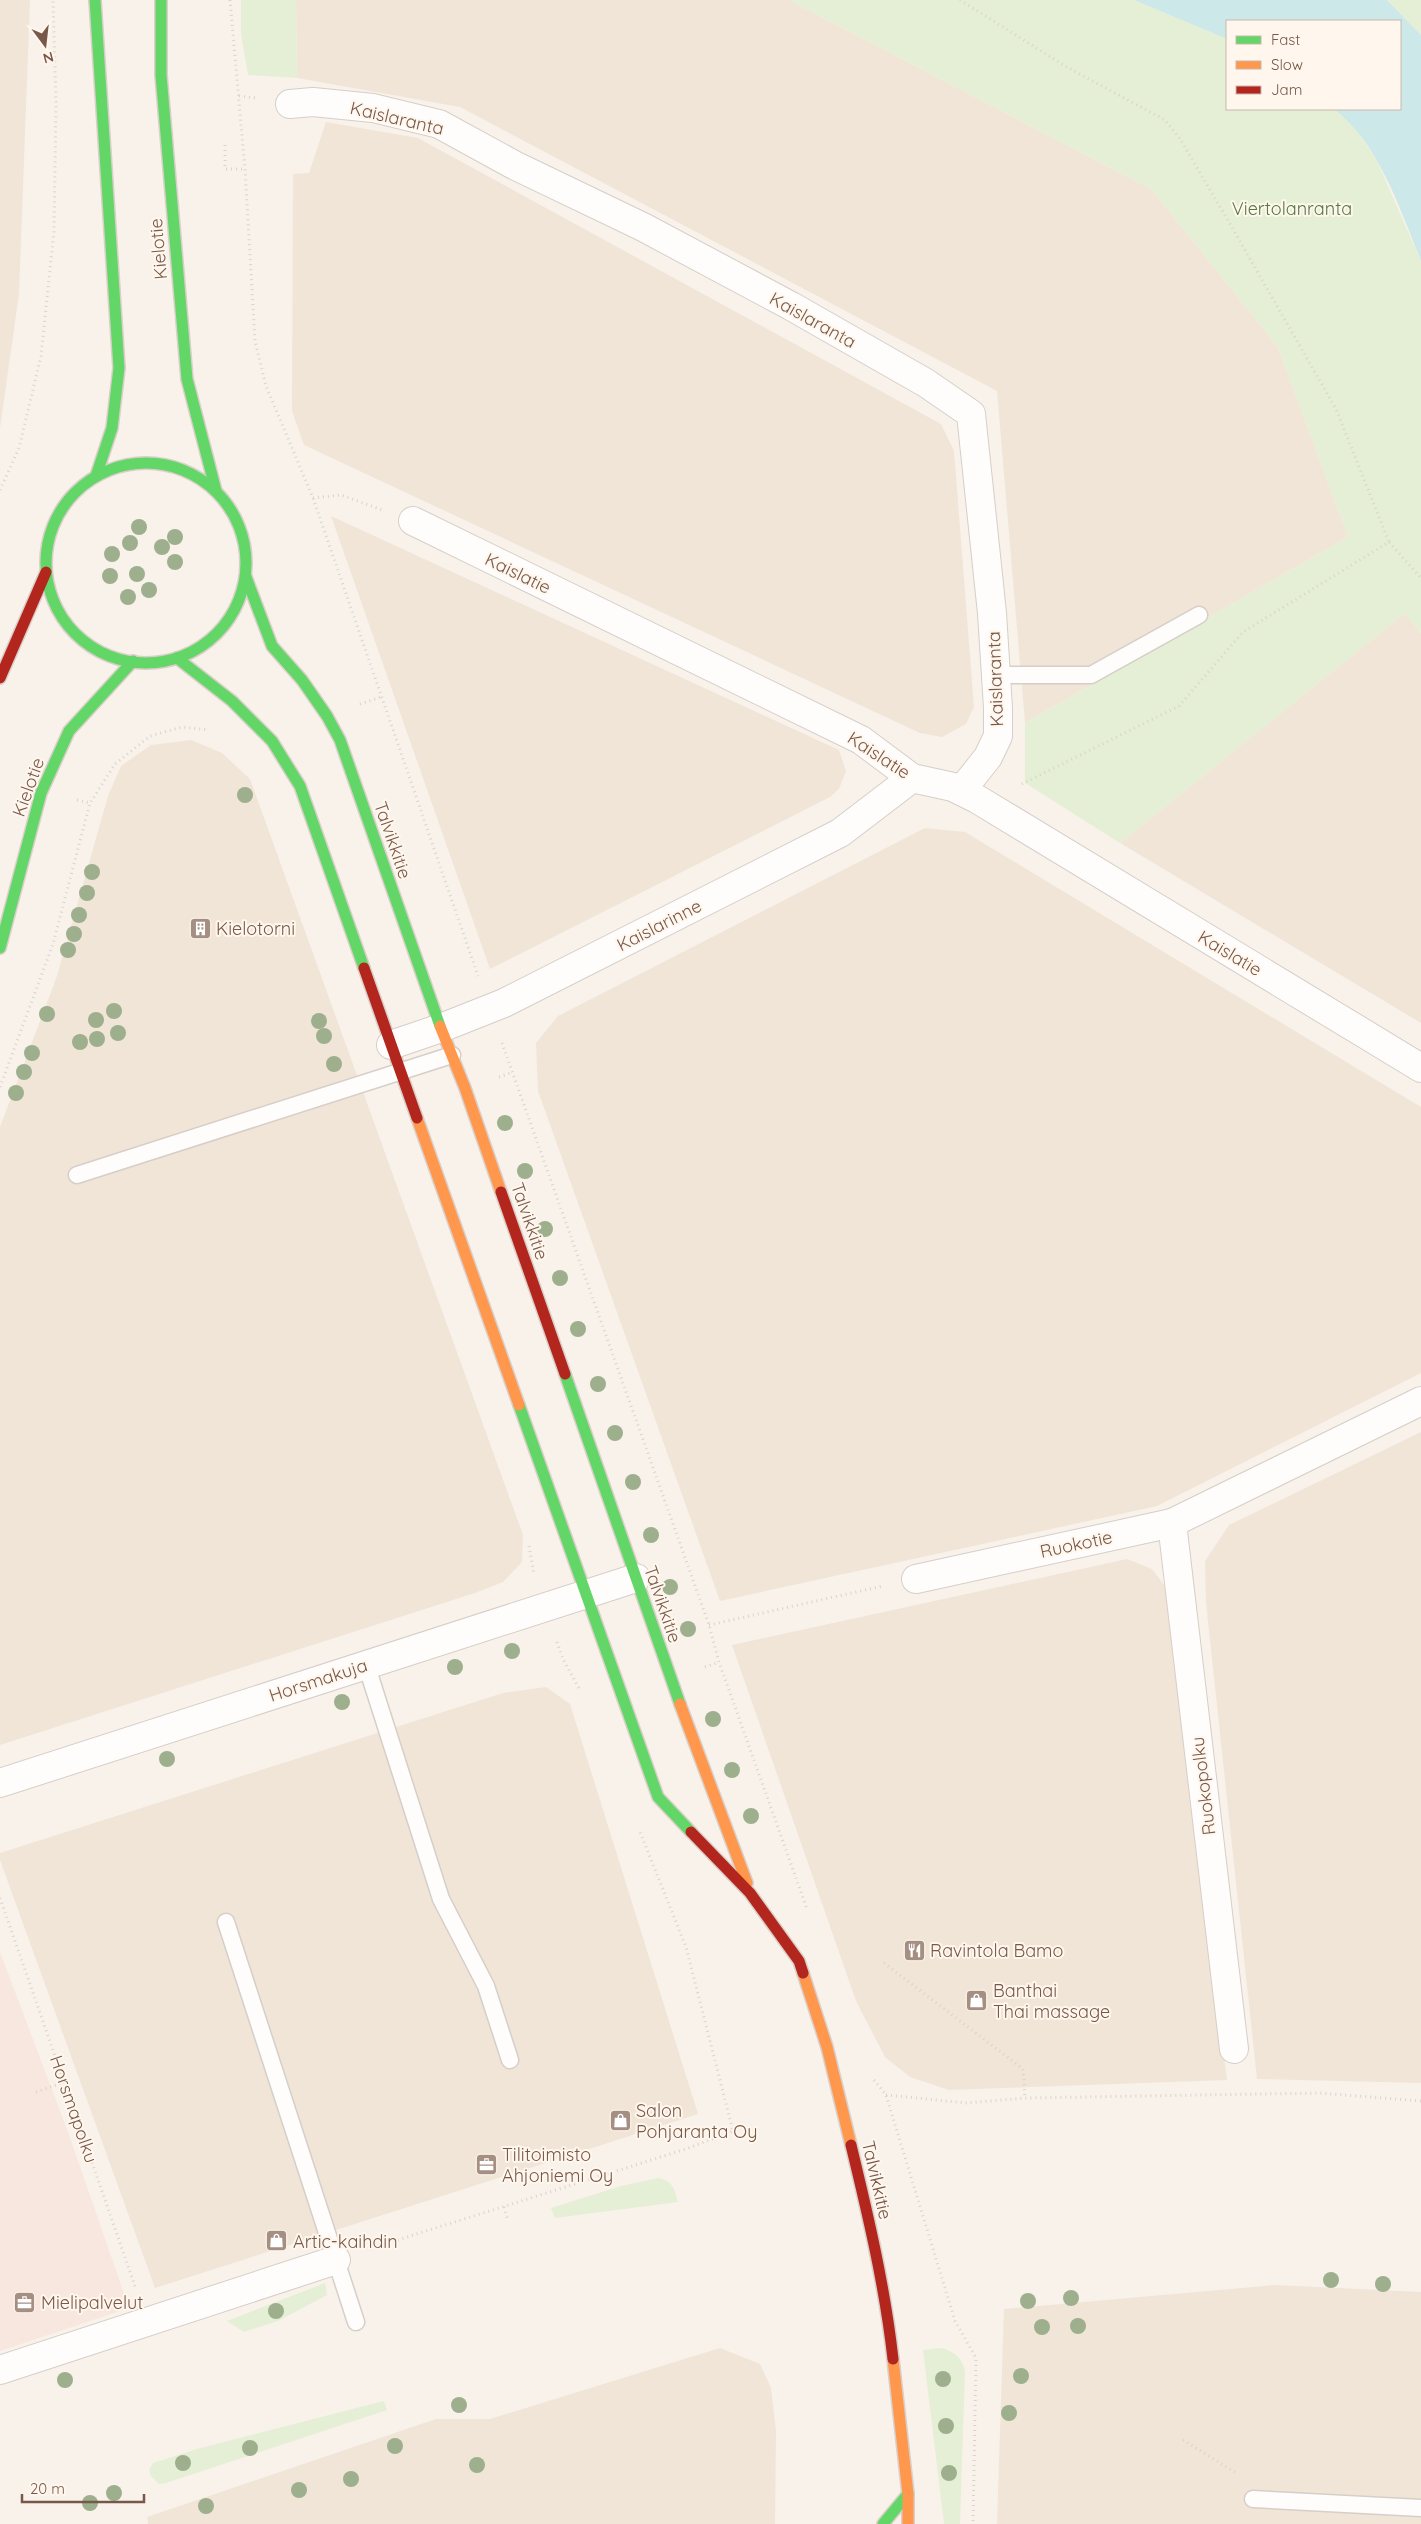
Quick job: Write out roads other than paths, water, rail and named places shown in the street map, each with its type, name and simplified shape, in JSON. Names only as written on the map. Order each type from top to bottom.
[{"type":"main road","points":[[95,0],[98,73],[119,368],[112,428],[96,476]]},
{"type":"main road","name":"Kielotie","points":[[161,0],[161,76],[187,379],[216,491]]},
{"type":"main road","points":[[0,678],[46,572],[52,528],[59,512],[70,498],[96,476],[125,464],[156,463],[192,473],[216,491],[237,519],[243,534],[248,562],[246,577],[238,604],[223,628],[206,644],[165,662],[133,661],[93,648],[68,626],[52,599],[46,572]]},
{"type":"main road","name":"Talvikkitie","points":[[246,577],[272,646],[307,687],[327,716],[340,740],[636,1578],[750,1893]]},
{"type":"main road","name":"Talvikkitie","points":[[177,658],[232,701],[272,741],[300,786],[658,1797],[750,1893],[799,1961],[827,2047],[862,2189],[890,2333],[908,2494],[908,2524]]},
{"type":"main road","name":"Kielotie","points":[[0,948],[41,793],[69,731],[133,661]]},
{"type":"main road","points":[[883,2524],[908,2494]]},
{"type":"street","name":"Kaislaranta","points":[[290,104],[313,102],[373,108],[440,124],[514,165],[644,227],[791,306],[926,383],[971,414],[983,511],[996,675],[998,736],[995,746],[961,791]]},
{"type":"street","name":"Kaislatie","points":[[413,521],[862,740],[912,778],[953,787],[961,791],[1421,1068]]},
{"type":"street","name":"Kaislarinne","points":[[391,1045],[490,1009],[840,833],[912,778]]},
{"type":"street","name":"Ruokotie","points":[[916,1578],[1172,1523],[1421,1401]]},
{"type":"street","name":"Ruokopolku","points":[[1172,1523],[1234,2049]]},
{"type":"street","name":"Horsmakuja","points":[[0,1783],[636,1578]]},
{"type":"street","points":[[0,2370],[147,2320],[336,2260]]},
{"type":"lane","points":[[996,675],[1091,675],[1199,615]]},
{"type":"lane","points":[[78,1175],[452,1055]]},
{"type":"lane","points":[[366,1664],[440,1899],[486,1986],[510,2060]]},
{"type":"lane","points":[[226,1922],[356,2322]]},
{"type":"lane","points":[[1253,2499],[1421,2508]]},
{"type":"water","points":[[1134,0],[1387,0],[1421,35],[1421,261],[1396,200],[1376,158],[1350,123],[1335,110],[1401,110],[1401,20],[1226,20],[1226,39]]},
{"type":"place","name":"Kielotorni","points":[[200,928]]},
{"type":"place","name":"Ravintola Bamo","points":[[914,1950]]},
{"type":"place","name":"Banthai Thai massage","points":[[977,2000]]},
{"type":"place","name":"Salon Pohjaranta Oy","points":[[620,2120]]},
{"type":"place","name":"Tilitoimisto Ahjoniemi Oy","points":[[486,2164]]},
{"type":"place","name":"Artic-kaihdin","points":[[277,2241]]},
{"type":"place","name":"Mielipalvelut","points":[[25,2302]]},
{"type":"park label","name":"Viertolanranta","points":[[1292,208]]}]
